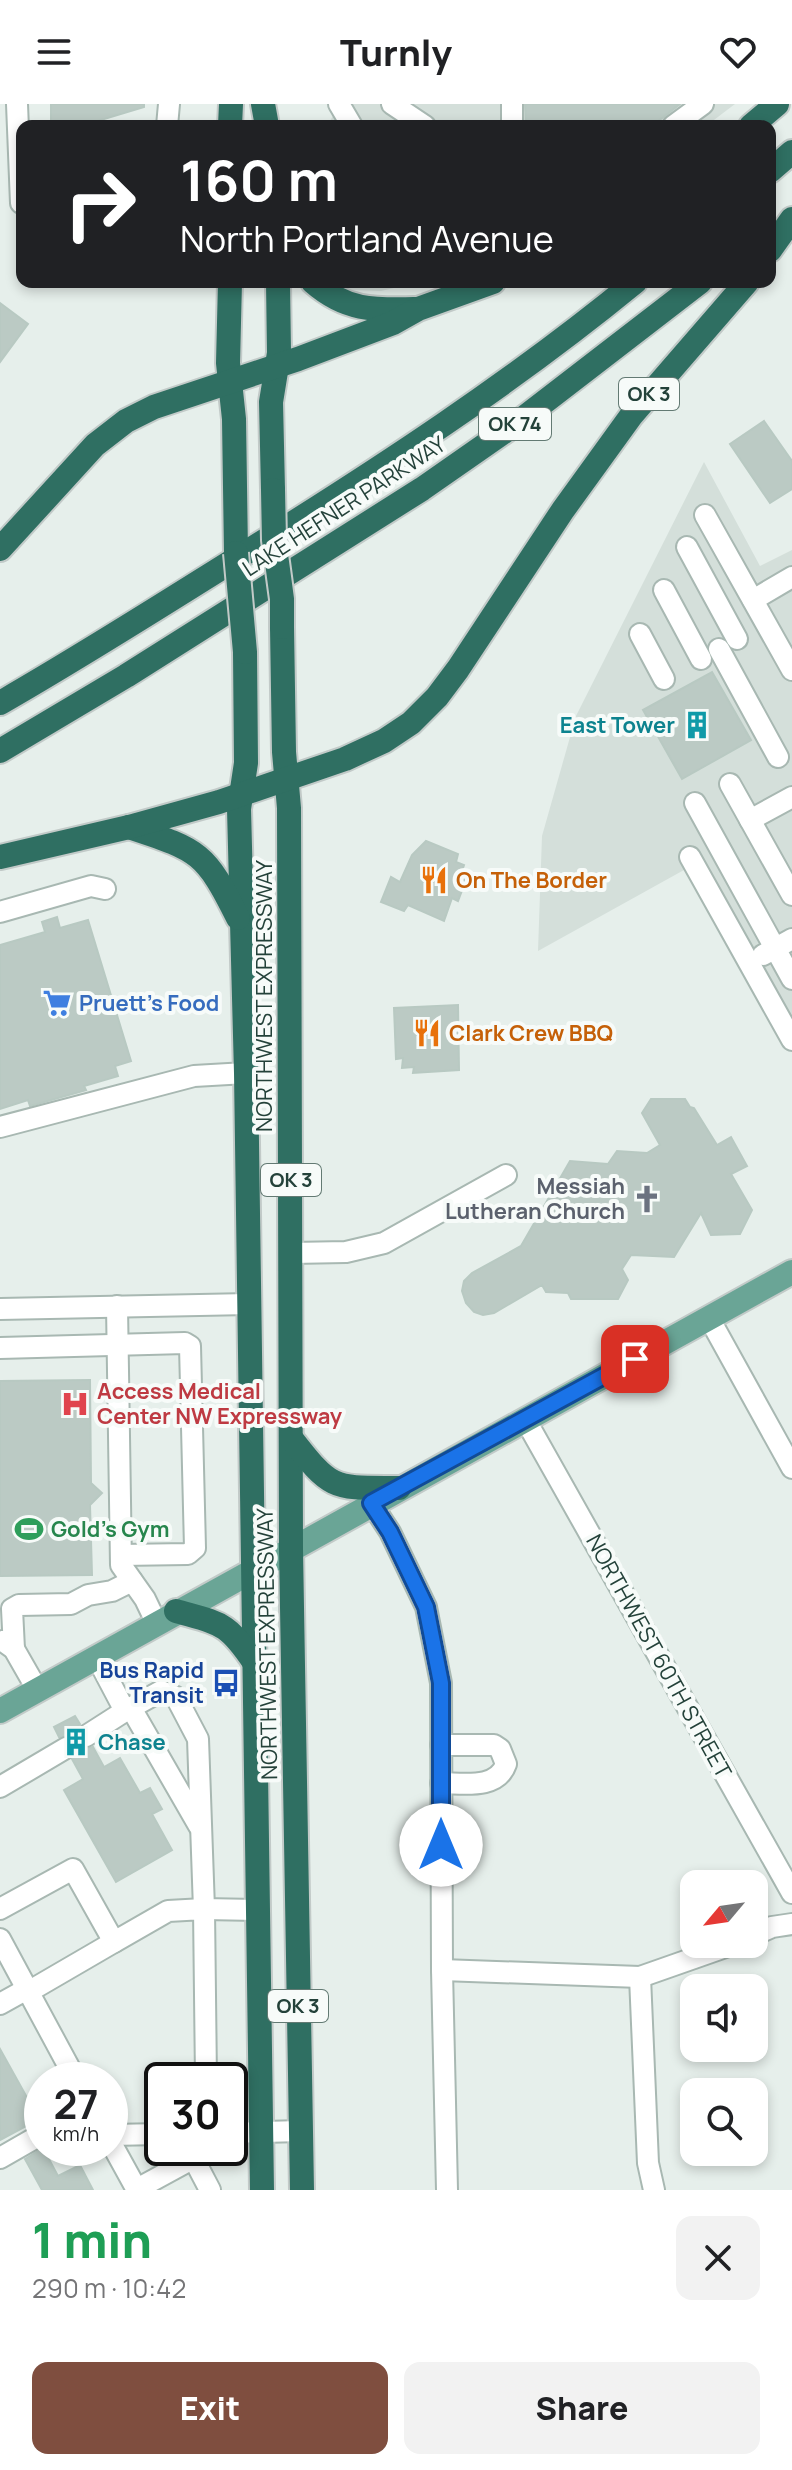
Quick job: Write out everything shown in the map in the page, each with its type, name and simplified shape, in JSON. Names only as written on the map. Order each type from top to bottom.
[{"type":"highway","points":[[758,120],[777,104]]},
{"type":"highway","points":[[776,166],[792,152]]},
{"type":"highway","points":[[776,219],[792,205]]},
{"type":"highway","points":[[776,242],[792,219]]},
{"type":"highway","name":"NORTHWEST EXPRESSWAY","points":[[230,288],[235,513],[245,652],[246,763],[239,809],[246,1073],[262,2190]]},
{"type":"highway","name":"NORTHWEST EXPRESSWAY","points":[[278,288],[279,353],[271,402],[274,540],[282,599],[289,808],[291,1549],[302,2190]]},
{"type":"highway","points":[[320,288],[353,306],[418,309]]},
{"type":"highway","points":[[0,549],[95,445],[126,421],[154,407],[277,367],[476,288]]},
{"type":"highway","name":"LAKE HEFNER PARKWAY","points":[[0,703],[88,652],[303,517],[538,356],[627,288]]},
{"type":"highway","name":"LAKE HEFNER PARKWAY","points":[[0,751],[126,676],[422,489],[521,420],[692,288]]},
{"type":"highway","name":"OK 3","points":[[286,780],[384,741],[411,723],[437,697],[594,465],[656,386],[742,288]]},
{"type":"highway","points":[[0,857],[129,827],[286,780]]},
{"type":"highway","points":[[129,827],[173,841],[206,862],[219,879],[241,924]]},
{"type":"highway","points":[[291,1438],[317,1472],[332,1482],[353,1488],[399,1488]]},
{"type":"highway","points":[[166,1617],[227,1628],[236,1635],[254,1663]]},
{"type":"main road","points":[[0,1711],[792,1272]]},
{"type":"street","points":[[392,104],[416,120]]},
{"type":"street","points":[[681,120],[703,104]]},
{"type":"street","points":[[705,515],[792,670]]},
{"type":"street","points":[[687,547],[737,639]]},
{"type":"street","points":[[753,600],[792,577]]},
{"type":"street","points":[[664,590],[778,757]]},
{"type":"street","points":[[640,634],[664,679]]},
{"type":"street","points":[[730,784],[792,895]]},
{"type":"street","points":[[750,820],[792,797]]},
{"type":"street","points":[[695,803],[783,943],[792,979]]},
{"type":"street","points":[[690,857],[792,1040]]},
{"type":"street","points":[[0,912],[91,886],[105,889]]},
{"type":"street","points":[[749,962],[783,943]]},
{"type":"street","points":[[0,1127],[194,1076],[246,1073]]},
{"type":"street","points":[[292,1253],[346,1252],[384,1243],[506,1175]]},
{"type":"street","points":[[0,1309],[249,1304]]},
{"type":"street","points":[[117,1306],[121,1565],[166,1617]]},
{"type":"street","points":[[709,1318],[792,1468]]},
{"type":"street","points":[[0,1348],[185,1343],[192,1352],[195,1548],[188,1554],[121,1555]]},
{"type":"street","name":"NORTHWEST 60TH STREET","points":[[525,1419],[792,1893]]},
{"type":"street","points":[[371,1503],[390,1532],[426,1607],[420,1619],[441,1683],[447,2190]]},
{"type":"street","points":[[38,1691],[7,1644],[12,1609],[19,1605],[71,1604],[95,1592],[112,1591],[132,1581]]},
{"type":"street","points":[[96,1656],[201,1829]]},
{"type":"street","points":[[86,1736],[161,1691],[176,1697],[198,1739],[206,2062]]},
{"type":"street","points":[[441,1745],[494,1745],[500,1749],[506,1764],[498,1778],[490,1782],[441,1783]]},
{"type":"street","points":[[0,1787],[66,1748]]},
{"type":"street","points":[[0,1909],[73,1869],[114,1942]]},
{"type":"street","points":[[0,2004],[168,1911],[258,1910]]},
{"type":"street","points":[[768,1929],[792,1924]]},
{"type":"street","points":[[0,1939],[66,2062]]},
{"type":"street","points":[[442,1970],[640,1977],[694,1958]]},
{"type":"street","points":[[640,1977],[648,2163],[654,2190]]},
{"type":"street","points":[[248,2132],[301,2131]]},
{"type":"street","points":[[0,2158],[24,2144]]},
{"type":"street","points":[[124,2166],[137,2190],[172,2166]]},
{"type":"street","points":[[198,2166],[210,2190]]},
{"type":"shaded area","points":[[340,104],[735,104],[714,120],[331,120]]},
{"type":"shaded area","points":[[348,288],[394,288],[381,291]]},
{"type":"shaded area","points":[[704,462],[760,566],[792,550],[792,1020],[702,860],[538,951],[542,836],[576,716]]},
{"type":"building","points":[[51,104],[144,104],[144,107],[101,120],[51,120]]},
{"type":"building","points":[[525,104],[680,104],[660,120],[526,120]]},
{"type":"building","points":[[0,303],[28,324],[0,362]]},
{"type":"building","points":[[764,421],[792,461],[792,489],[770,503],[730,444]]},
{"type":"building","name":"East Tower","points":[[712,672],[751,740],[682,779],[643,710]]},
{"type":"building","name":"On The Border","points":[[426,841],[458,854],[456,862],[464,865],[461,874],[467,877],[458,901],[452,898],[444,921],[408,905],[404,911],[381,902],[391,877],[400,882],[412,855]]},
{"type":"building","name":"Pruett's Food","points":[[57,917],[60,928],[88,920],[131,1061],[115,1066],[118,1076],[84,1086],[86,1090],[30,1106],[28,1100],[0,1109],[0,945],[45,932],[42,922]]},
{"type":"building","name":"Clark Crew BBQ","points":[[458,1005],[459,1070],[413,1073],[414,1067],[402,1068],[403,1058],[396,1059],[394,1008]]},
{"type":"building","name":"Messiah Lutheran Church","points":[[651,1099],[685,1099],[717,1145],[731,1137],[747,1166],[731,1174],[752,1210],[740,1234],[711,1235],[701,1213],[674,1257],[631,1255],[622,1269],[628,1280],[618,1299],[571,1299],[568,1293],[546,1292],[542,1285],[494,1313],[483,1315],[474,1312],[466,1303],[462,1291],[464,1281],[472,1273],[521,1246],[570,1161],[608,1164],[617,1151],[647,1153],[660,1145],[642,1113]]},
{"type":"building","points":[[90,1380],[91,1483],[102,1493],[90,1505],[92,1575],[0,1576],[0,1381]]},
{"type":"building","points":[[75,1716],[80,1724],[73,1737],[59,1737],[54,1727]]},
{"type":"building","name":"Chase","points":[[79,1746],[86,1749],[93,1747],[104,1767],[120,1758],[140,1793],[150,1788],[162,1809],[152,1814],[172,1850],[116,1882],[64,1790],[83,1779],[72,1759],[78,1754]]},
{"type":"building","points":[[0,2049],[24,2092],[24,2127],[0,2140]]},
{"type":"building","points":[[29,2166],[53,2166],[58,2176],[81,2166],[93,2190],[42,2190]]},
{"type":"place","name":"East Tower","points":[[697,725]]},
{"type":"place","name":"On The Border","points":[[434,880]]},
{"type":"place","name":"Pruett's Food","points":[[57,1003]]},
{"type":"place","name":"Clark Crew BBQ","points":[[427,1033]]},
{"type":"place","name":"Messiah Lutheran Church","points":[[647,1199]]},
{"type":"place","name":"Access Medical Center NW Expressway","points":[[75,1404]]},
{"type":"place","name":"Gold's Gym","points":[[29,1529]]},
{"type":"place","name":"Bus Rapid Transit","points":[[226,1683]]},
{"type":"place","name":"Chase","points":[[76,1742]]},
{"type":"route","points":[[441,1845],[441,1683],[426,1607],[390,1532],[371,1503],[635,1359]]}]
